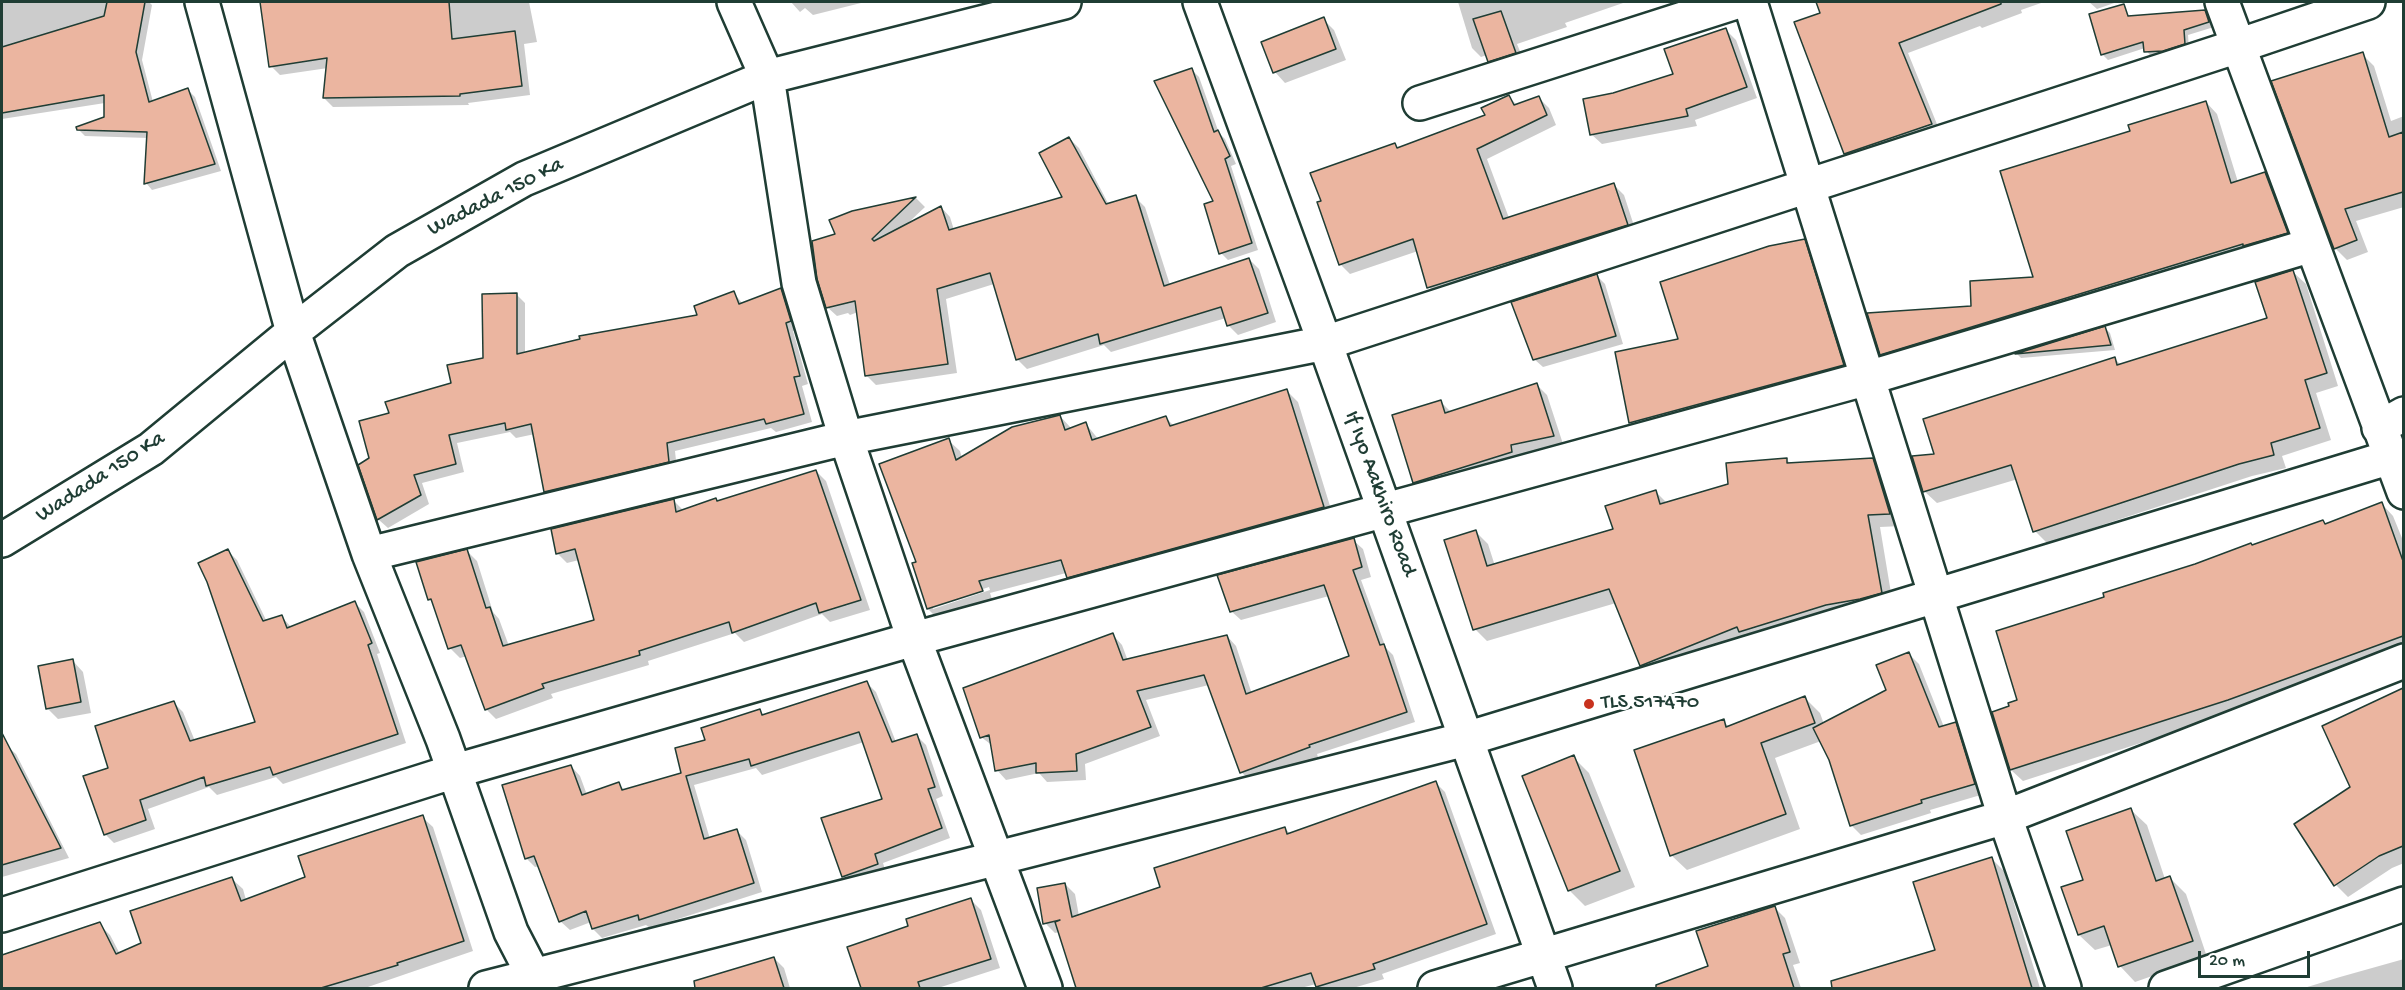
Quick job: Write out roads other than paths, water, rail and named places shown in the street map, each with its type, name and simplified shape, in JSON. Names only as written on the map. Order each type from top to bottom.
[{"type":"street","points":[[202,2],[293,332],[369,554],[455,771],[511,932],[536,982]]},
{"type":"street","points":[[734,2],[767,76],[799,283],[846,438],[914,639],[1045,988]]},
{"type":"street","name":"Wadada 150 Ka","points":[[2,540],[151,449],[293,332],[397,251],[524,179],[767,76],[1064,2]]},
{"type":"street","name":"If Iyo Aakhiro Road","points":[[1200,2],[1325,343],[1555,988]]},
{"type":"street","points":[[1420,103],[1736,2]]},
{"type":"street","points":[[1750,2],[2005,817],[2064,988]]},
{"type":"street","points":[[2222,2],[2312,245],[2391,433],[2403,492]]},
{"type":"street","points":[[369,554],[846,438],[1325,343],[2368,2]]},
{"type":"street","points":[[2,915],[455,771],[914,639],[1868,378],[2312,245]]},
{"type":"street","points":[[486,988],[536,982],[997,859],[1466,739],[1937,596],[2391,433]]},
{"type":"street","points":[[1435,988],[2005,817],[2403,661]]},
{"type":"street","points":[[2166,988],[2403,904]]},
{"type":"place","name":"TLS 517470","points":[[1589,704]]}]
